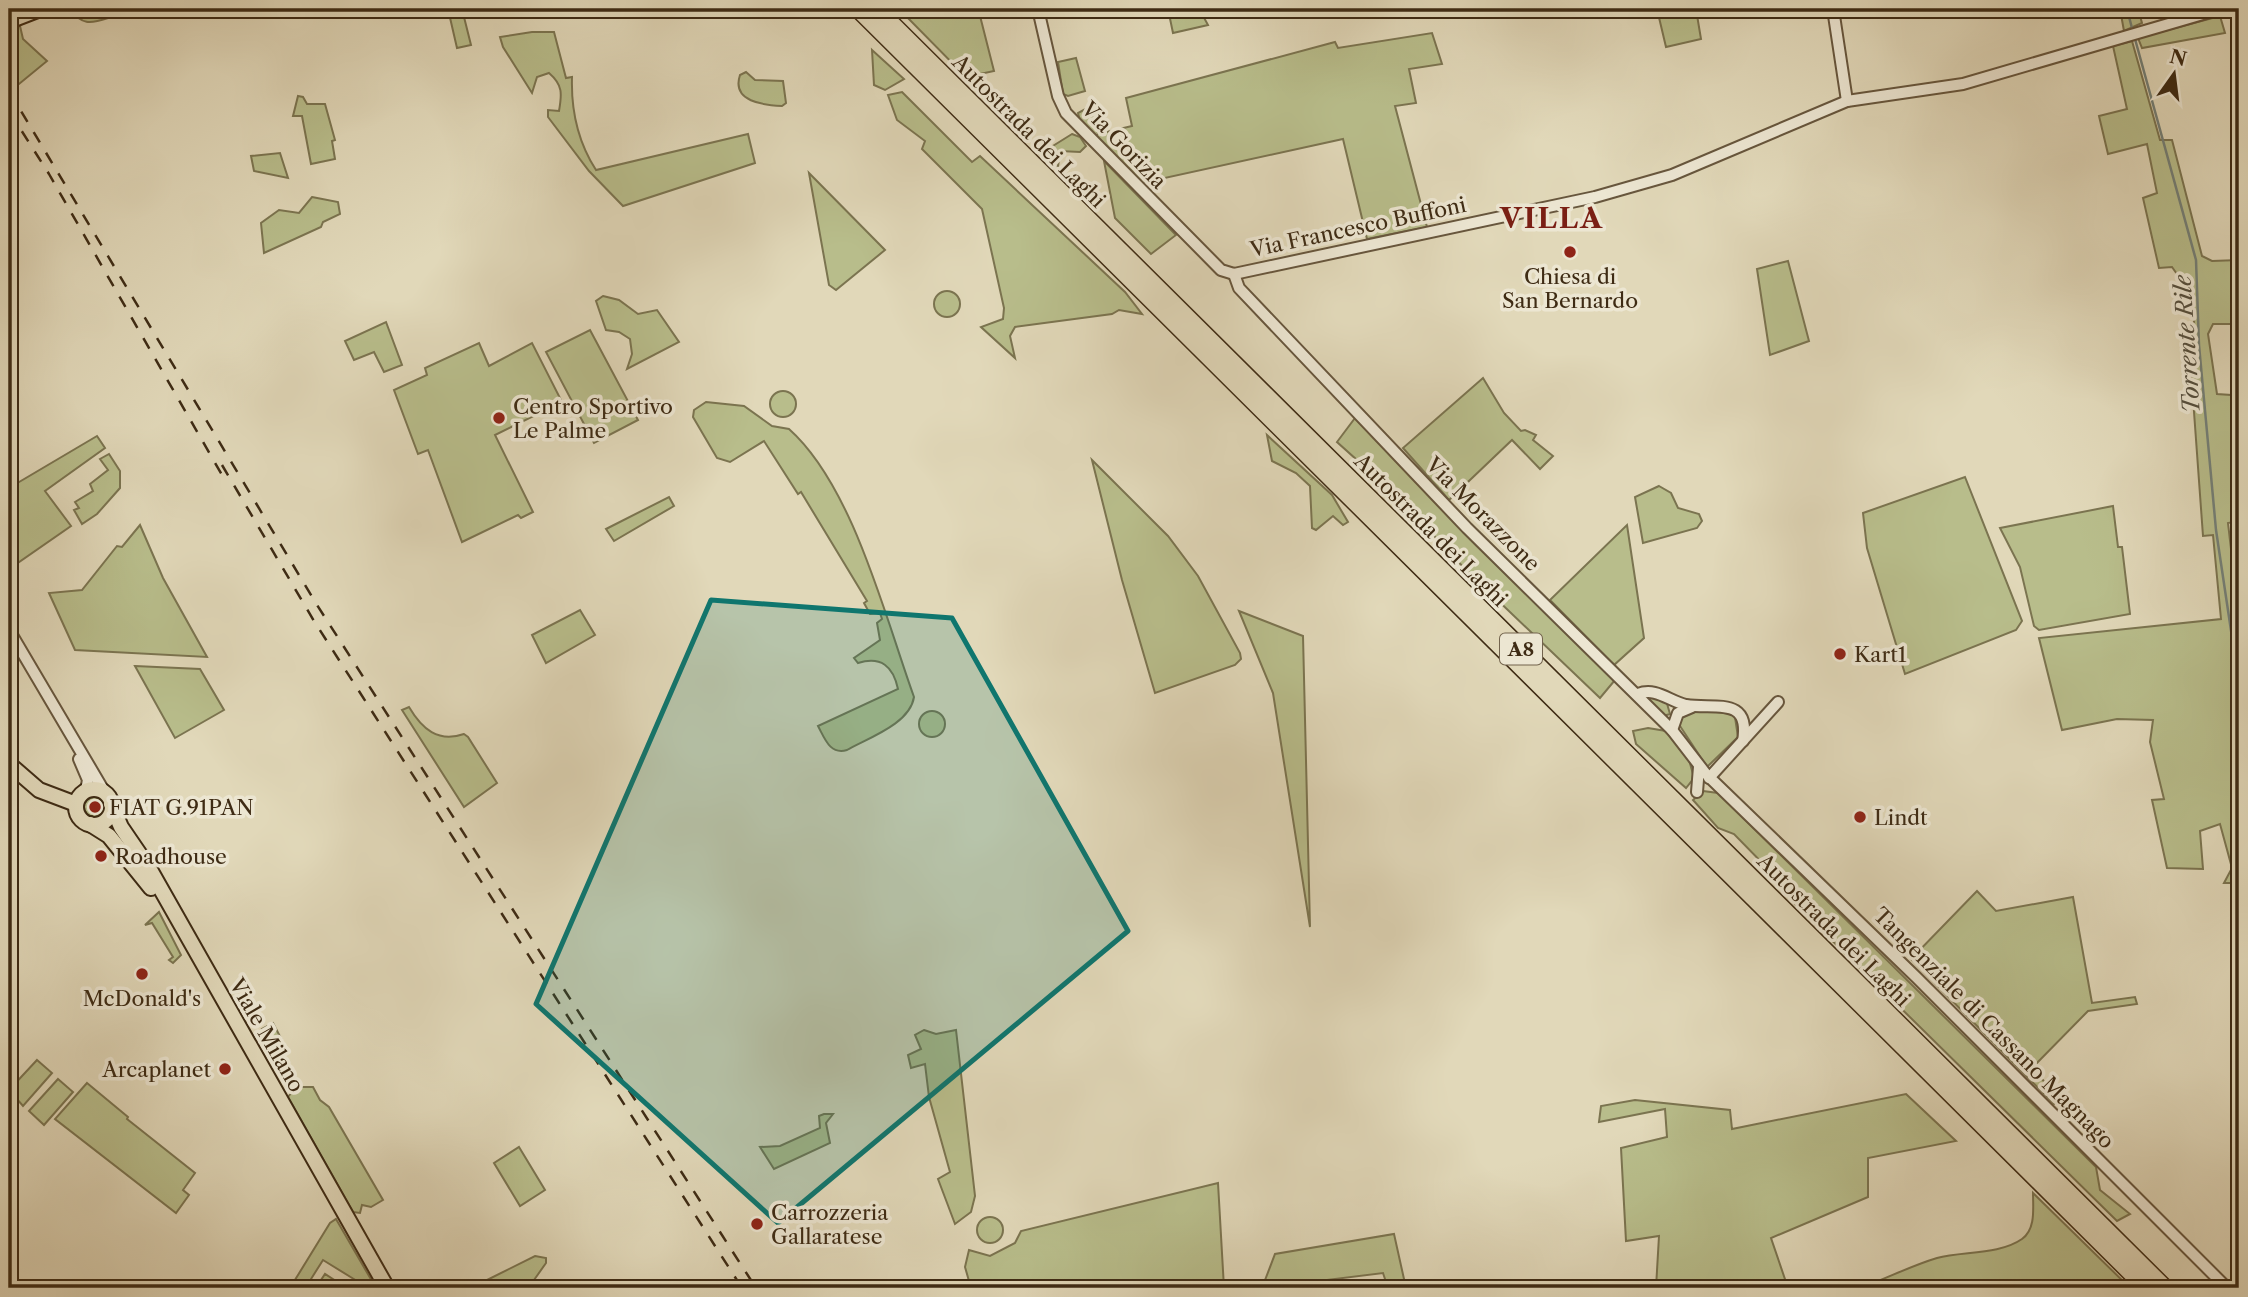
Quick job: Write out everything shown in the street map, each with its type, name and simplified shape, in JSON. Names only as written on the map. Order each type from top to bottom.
[{"type":"highway","name":"Autostrada dei Laghi","points":[[858,9],[2146,1288]]},
{"type":"highway","name":"Autostrada dei Laghi","points":[[877,9],[2165,1288]]},
{"type":"main road","points":[[9,21],[40,9]]},
{"type":"main road","points":[[9,764],[25,776],[47,786],[81,796],[107,798],[106,820],[90,824]]},
{"type":"main road","name":"Viale Milano","points":[[81,796],[80,818],[109,836],[124,852],[159,901],[382,1288]]},
{"type":"main road","name":"Viale Milano","points":[[107,798],[121,827],[149,868],[387,1288]]},
{"type":"street","name":"Via Gorizia","points":[[1038,9],[1058,96],[1066,113],[1221,270],[1234,274]]},
{"type":"street","points":[[1833,9],[1847,101]]},
{"type":"street","name":"Via Francesco Buffoni","points":[[1234,274],[1643,184],[1718,158],[1847,101],[1963,84],[2220,9]]},
{"type":"street","name":"Via Morazzone","points":[[1234,274],[1239,288],[1426,486],[1672,730],[1692,752],[1709,778]]},
{"type":"street","name":"Viale Milano","points":[[9,630],[107,798]]},
{"type":"street","points":[[1638,694],[1651,692],[1695,706],[1728,706],[1738,713],[1744,723],[1743,741]]},
{"type":"street","points":[[1709,778],[1778,702]]},
{"type":"street","points":[[1672,730],[1678,713],[1695,706]]},
{"type":"street","name":"Viale Milano","points":[[75,746],[88,780],[81,796]]},
{"type":"street","name":"Tangenziale di Cassano Magnago","points":[[1721,765],[1724,784],[1732,797]]},
{"type":"street","points":[[1697,792],[1699,766]]},
{"type":"street","name":"Tangenziale di Cassano Magnago","points":[[1709,778],[1732,797],[2227,1288]]},
{"type":"highlighted area","points":[[711,600],[952,618],[1128,931],[778,1223],[536,1004]]},
{"type":"green space","points":[[71,9],[113,9],[108,18],[86,22],[78,18]]},
{"type":"green space","points":[[448,9],[462,9],[471,45],[457,48]]},
{"type":"green space","points":[[899,9],[930,9],[933,17],[948,14],[953,18],[979,12],[994,71],[966,77]]},
{"type":"green space","points":[[1168,9],[1213,9],[1202,14],[1208,25],[1173,33]]},
{"type":"green space","points":[[1657,9],[1696,9],[1701,39],[1666,47]]},
{"type":"green space","points":[[2120,9],[2138,9],[2142,23],[2124,31]]},
{"type":"green space","points":[[2220,16],[2225,33],[2142,48],[2138,38]]},
{"type":"green space","points":[[20,26],[23,39],[47,61],[19,84],[9,75],[9,30]]},
{"type":"green space","points":[[554,32],[566,78],[572,77],[574,113],[580,137],[596,170],[748,134],[755,163],[623,206],[589,171],[548,117],[548,110],[559,111],[561,95],[557,82],[549,73],[537,77],[532,93],[503,47],[500,37]]},
{"type":"green space","points":[[1432,33],[1442,64],[1409,69],[1416,103],[1395,106],[1427,227],[1367,239],[1343,139],[1142,183],[1080,121],[1078,113],[1091,106],[1098,134],[1132,126],[1126,98],[1335,42],[1338,48]]},
{"type":"green space","points":[[2132,41],[2160,140],[2172,140],[2202,256],[2212,261],[2239,260],[2239,324],[2213,324],[2208,334],[2217,394],[2231,395],[2236,437],[2239,437],[2239,521],[2228,523],[2239,618],[2239,883],[2224,883],[2232,868],[2220,824],[2200,831],[2203,869],[2167,868],[2152,800],[2164,799],[2150,742],[2153,720],[2117,719],[2062,730],[2039,638],[2221,619],[2213,535],[2203,536],[2188,329],[2194,322],[2191,294],[2172,267],[2159,268],[2143,198],[2157,193],[2147,144],[2108,154],[2099,116],[2127,109],[2113,46]]},
{"type":"green space","points":[[872,50],[904,79],[885,90],[874,85]]},
{"type":"green space","points":[[1076,58],[1085,91],[1068,96],[1063,94],[1058,62]]},
{"type":"green space","points":[[746,72],[755,80],[783,81],[786,103],[782,106],[767,105],[745,96],[738,84],[740,75]]},
{"type":"green space","points":[[902,92],[972,162],[980,156],[1125,292],[1142,314],[1119,310],[1112,314],[1015,327],[1010,336],[1015,358],[981,327],[1003,319],[1004,308],[982,209],[922,149],[925,141],[897,120],[888,95]]},
{"type":"green space","points":[[298,96],[303,97],[307,104],[325,104],[335,140],[332,141],[335,159],[311,164],[302,116],[293,116]]},
{"type":"green space","points":[[1072,134],[1080,137],[1086,146],[1080,152],[1060,151],[1058,167],[1040,154]]},
{"type":"green space","points":[[280,153],[288,178],[254,171],[251,156]]},
{"type":"green space","points":[[1104,161],[1176,235],[1151,254],[1115,218]]},
{"type":"green space","points":[[809,173],[885,250],[836,290],[829,285]]},
{"type":"green space","points":[[312,197],[338,202],[340,214],[323,222],[321,227],[264,253],[261,223],[279,210],[299,213]]},
{"type":"green space","points":[[1788,261],[1809,341],[1770,355],[1757,269]]},
{"type":"green space","points":[[947,291],[957,294],[960,304],[957,314],[947,317],[937,314],[934,304],[937,294]]},
{"type":"green space","points":[[603,296],[619,300],[638,314],[657,310],[679,342],[627,369],[632,354],[630,339],[619,332],[606,330],[596,301]]},
{"type":"green space","points":[[386,322],[402,365],[384,372],[374,352],[354,360],[345,341]]},
{"type":"green space","points":[[590,330],[638,420],[594,443],[546,352]]},
{"type":"green space","points":[[479,343],[489,366],[532,343],[562,402],[495,435],[533,512],[521,518],[518,515],[462,542],[428,450],[418,454],[394,390],[427,375],[425,368]]},
{"type":"green space","points":[[1483,378],[1504,413],[1521,431],[1536,435],[1533,440],[1553,456],[1540,469],[1512,440],[1449,500],[1403,448]]},
{"type":"green space","points":[[783,391],[792,395],[796,404],[792,413],[783,417],[774,413],[770,404],[774,395]]},
{"type":"green space","points":[[706,402],[744,406],[772,426],[789,429],[812,454],[831,484],[865,554],[914,697],[911,707],[897,722],[847,750],[832,748],[818,726],[898,689],[893,674],[885,665],[873,661],[858,663],[854,658],[880,640],[877,623],[882,619],[880,613],[870,614],[864,603],[867,601],[801,492],[798,494],[764,441],[730,462],[717,458],[693,417],[694,410]]},
{"type":"green space","points":[[1355,418],[1476,545],[1615,680],[1600,698],[1465,569],[1397,496],[1337,442]]},
{"type":"green space","points":[[1267,435],[1332,495],[1348,522],[1343,525],[1333,516],[1316,530],[1312,528],[1310,486],[1296,473],[1272,461]]},
{"type":"green space","points":[[97,436],[105,448],[45,491],[71,526],[9,569],[9,488]]},
{"type":"green space","points":[[109,454],[120,471],[120,488],[97,514],[82,524],[74,510],[79,508],[75,502],[93,491],[90,484],[108,470],[100,459]]},
{"type":"green space","points":[[1092,460],[1168,536],[1198,576],[1240,653],[1241,659],[1235,665],[1155,693],[1122,580]]},
{"type":"green space","points":[[1965,477],[2022,621],[2016,630],[1905,674],[1867,548],[1863,513]]},
{"type":"green space","points":[[1659,486],[1671,493],[1678,508],[1699,514],[1702,521],[1697,528],[1643,543],[1635,497]]},
{"type":"green space","points":[[669,497],[674,506],[614,541],[606,529]]},
{"type":"green space","points":[[2113,506],[2118,547],[2122,547],[2130,614],[2039,630],[2034,626],[2020,567],[2000,528]]},
{"type":"green space","points":[[140,525],[163,578],[207,657],[75,650],[49,593],[82,590],[117,546],[122,547]]},
{"type":"green space","points":[[1627,525],[1644,638],[1614,665],[1550,600]]},
{"type":"green space","points":[[580,610],[595,635],[546,663],[532,635]]},
{"type":"green space","points":[[1239,611],[1303,636],[1310,927],[1273,693]]},
{"type":"green space","points":[[135,666],[200,669],[224,710],[175,738]]},
{"type":"green space","points":[[1648,695],[1666,700],[1670,714],[1663,716],[1648,700]]},
{"type":"green space","points":[[409,707],[419,722],[432,732],[446,737],[464,734],[468,737],[497,783],[464,807],[402,710]]},
{"type":"green space","points":[[1725,710],[1735,717],[1738,737],[1707,767],[1678,723],[1684,711]]},
{"type":"green space","points":[[932,711],[941,715],[945,724],[941,733],[932,737],[923,733],[919,724],[923,715]]},
{"type":"green space","points":[[1648,728],[1666,731],[1688,756],[1694,778],[1686,788],[1636,744],[1633,731]]},
{"type":"green space","points":[[1703,791],[1718,793],[2096,1167],[2100,1190],[2130,1214],[2117,1221],[1792,901],[1775,876],[1734,834],[1718,828],[1693,800]]},
{"type":"green space","points":[[94,797],[101,800],[104,807],[101,814],[94,817],[87,814],[84,807],[87,800]]},
{"type":"green space","points":[[1977,891],[1996,911],[2073,897],[2092,1003],[2135,997],[2137,1004],[2088,1011],[2032,1068],[2060,1099],[2054,1104],[1911,959]]},
{"type":"green space","points":[[159,912],[181,955],[173,963],[169,960],[173,957],[152,923],[145,925]]},
{"type":"green space","points":[[273,1023],[286,1048],[276,1054],[262,1029]]},
{"type":"green space","points":[[924,1030],[936,1034],[956,1030],[975,1196],[971,1212],[955,1224],[938,1179],[950,1172],[929,1097],[925,1064],[911,1068],[908,1055],[921,1049],[915,1035]]},
{"type":"green space","points":[[37,1060],[52,1073],[23,1106],[9,1090]]},
{"type":"green space","points":[[58,1079],[73,1092],[44,1125],[29,1111]]},
{"type":"green space","points":[[87,1083],[195,1173],[183,1190],[189,1195],[176,1213],[55,1119]]},
{"type":"green space","points":[[296,1087],[313,1087],[320,1100],[329,1107],[383,1200],[371,1207],[362,1205],[360,1213],[353,1212],[288,1097]]},
{"type":"green space","points":[[1906,1094],[1956,1141],[1868,1158],[1868,1197],[1771,1238],[1788,1288],[1656,1288],[1659,1236],[1626,1241],[1621,1148],[1667,1137],[1665,1109],[1599,1122],[1601,1106],[1635,1100],[1730,1110],[1732,1129]]},
{"type":"green space","points":[[833,1114],[826,1123],[830,1143],[774,1169],[760,1147],[780,1146],[820,1128],[819,1116]]},
{"type":"green space","points":[[519,1147],[545,1190],[520,1206],[494,1163]]},
{"type":"green space","points":[[1218,1183],[1224,1288],[971,1288],[965,1267],[969,1250],[990,1256],[1015,1243],[1021,1231]]},
{"type":"green space","points":[[2033,1193],[2130,1288],[1860,1288],[1937,1258],[2003,1248],[2013,1244],[2030,1230]]},
{"type":"green space","points":[[990,1217],[999,1221],[1003,1230],[999,1239],[990,1243],[981,1239],[977,1230],[981,1221]]},
{"type":"green space","points":[[336,1219],[376,1288],[353,1288],[357,1281],[323,1260],[311,1279],[319,1283],[325,1274],[342,1285],[340,1288],[290,1288],[330,1223]]},
{"type":"green space","points":[[1394,1234],[1406,1288],[1388,1288],[1383,1273],[1262,1288],[1275,1254]]},
{"type":"green space","points":[[535,1256],[546,1258],[546,1263],[534,1280],[538,1288],[519,1288],[517,1284],[510,1288],[471,1288]]},
{"type":"waterway","name":"Torrente Rile","points":[[2127,9],[2133,32]]},
{"type":"waterway","name":"Torrente Rile","points":[[2135,39],[2196,260],[2199,345],[2216,530],[2239,684]]},
{"type":"railway","points":[[9,91],[317,605],[756,1288]]},
{"type":"railway","points":[[9,111],[49,174],[222,475]]},
{"type":"railway","points":[[222,465],[314,621],[742,1288]]},
{"type":"place","name":"Chiesa di San Bernardo","points":[[1570,252]]},
{"type":"place","name":"Centro Sportivo Le Palme","points":[[499,418]]},
{"type":"place","name":"Kart1","points":[[1840,654]]},
{"type":"place","name":"FIAT G.91PAN","points":[[95,807]]},
{"type":"place","name":"Lindt","points":[[1860,817]]},
{"type":"place","name":"Roadhouse","points":[[101,856]]},
{"type":"place","name":"McDonald's","points":[[142,974]]},
{"type":"place","name":"Arcaplanet","points":[[225,1069]]},
{"type":"place","name":"Carrozzeria Gallaratese","points":[[757,1224]]},
{"type":"district","name":"VILLA","points":[[1552,218]]}]
